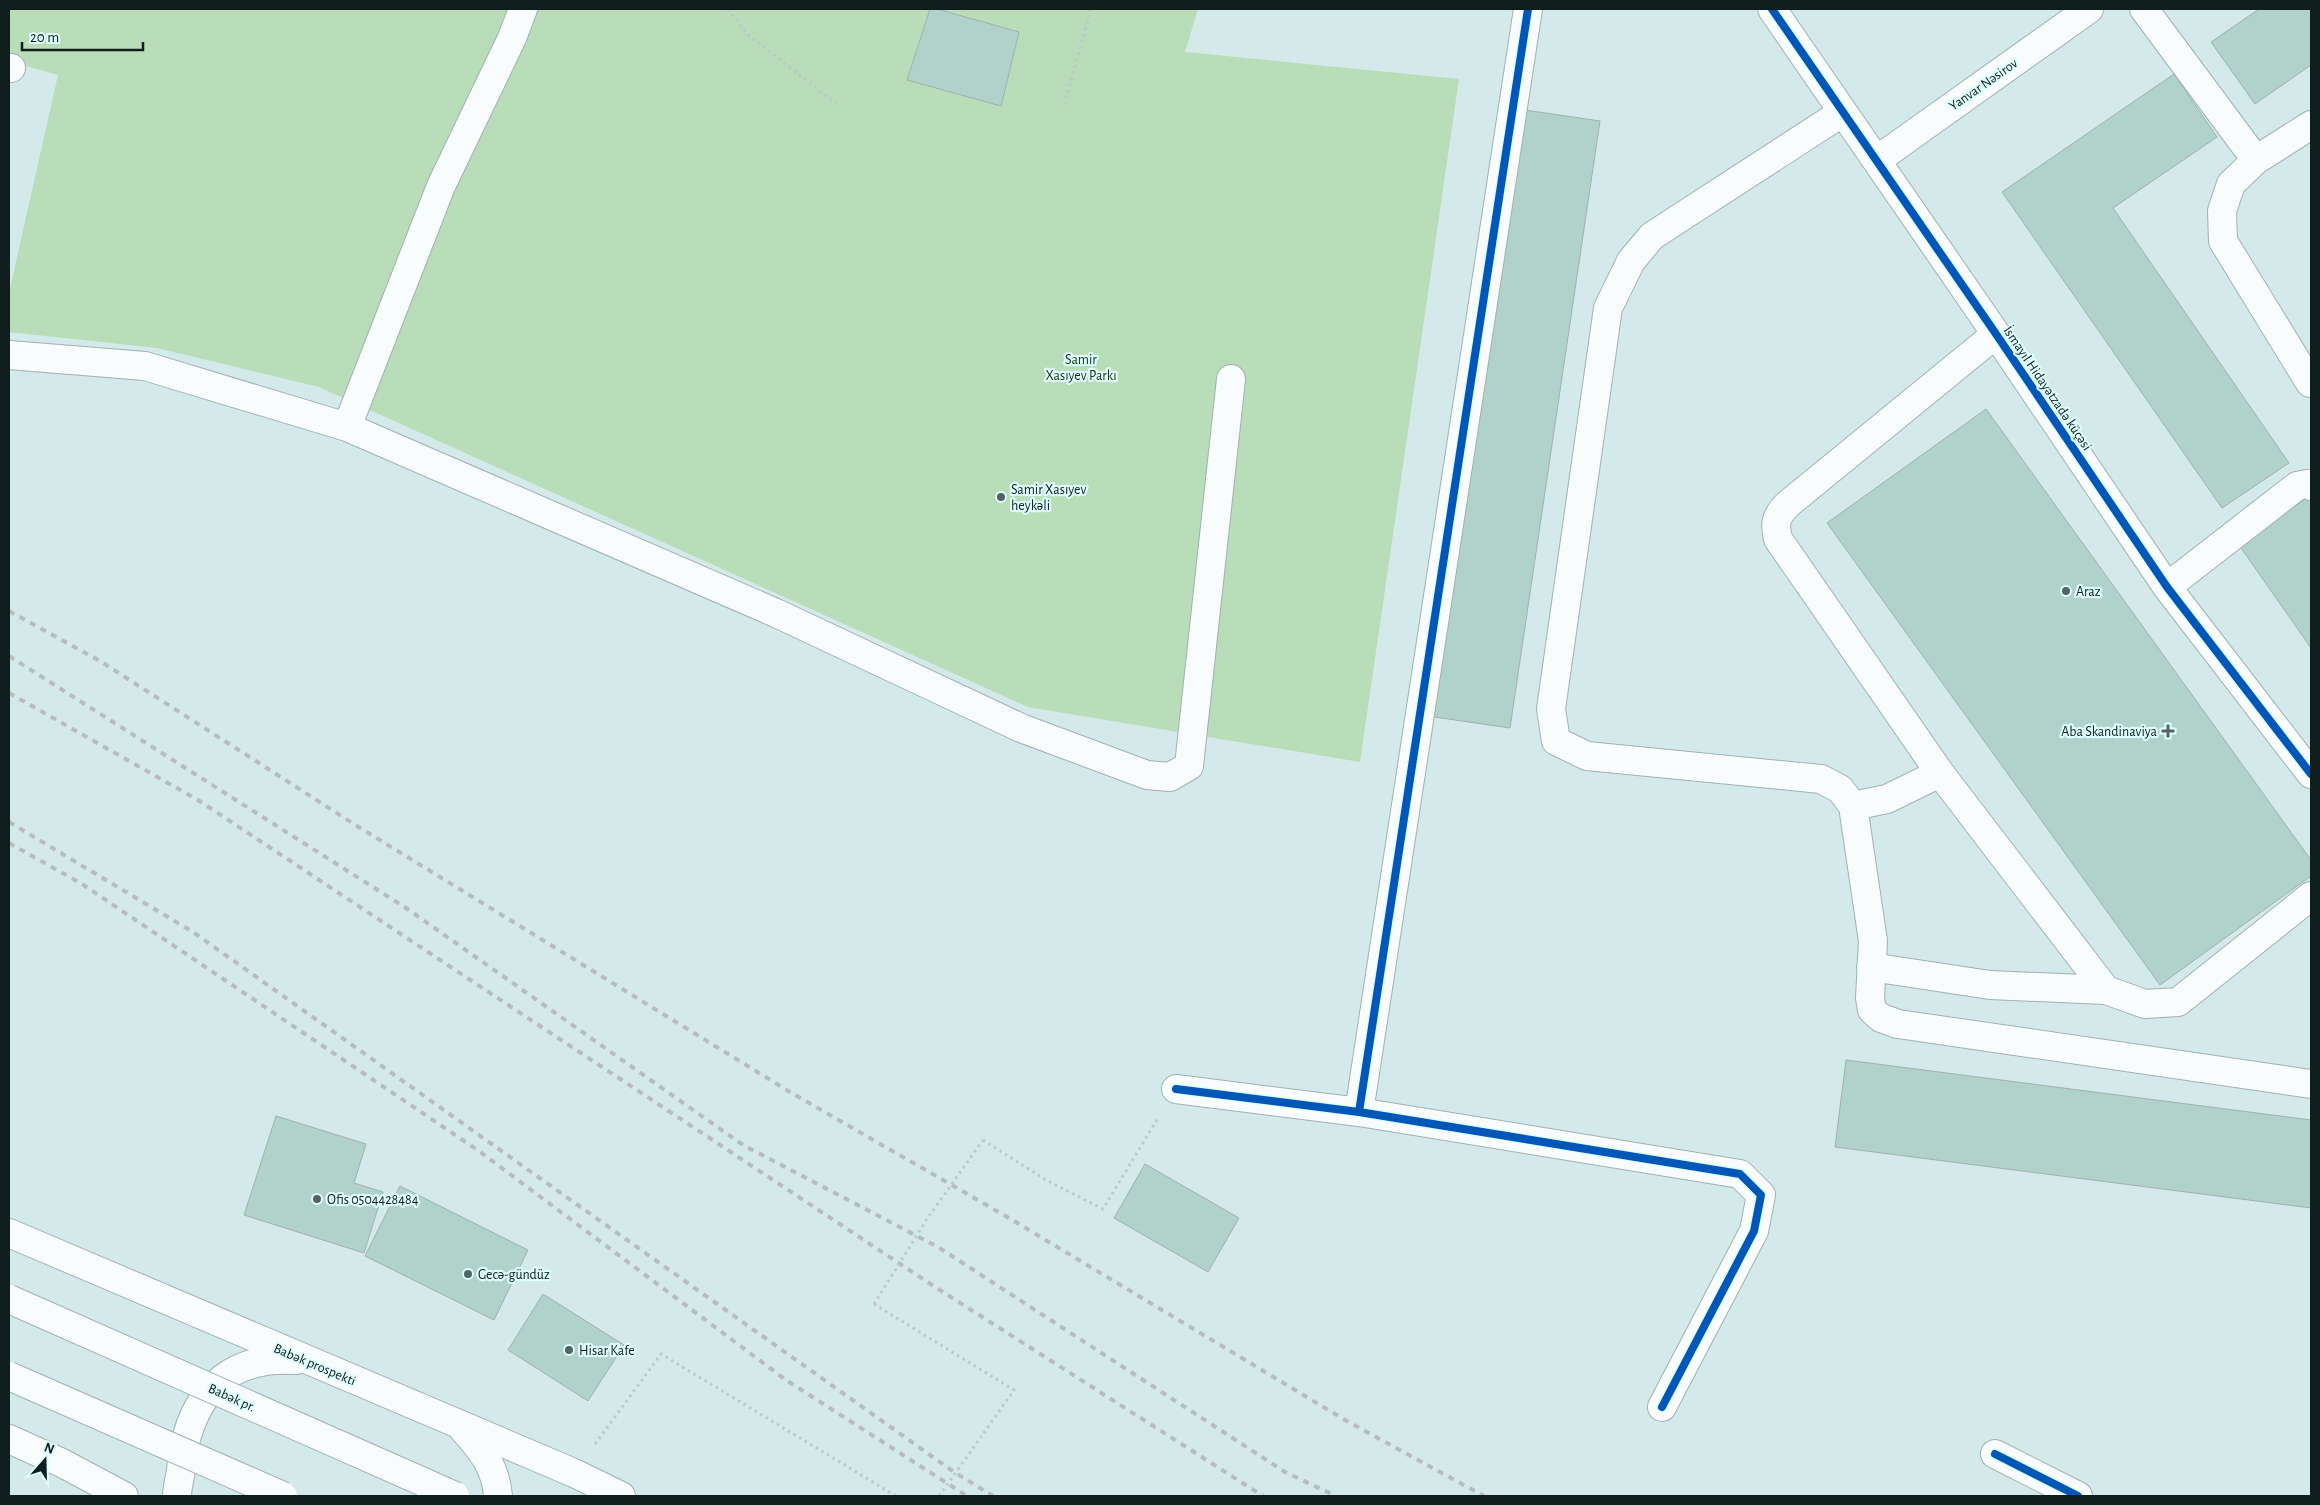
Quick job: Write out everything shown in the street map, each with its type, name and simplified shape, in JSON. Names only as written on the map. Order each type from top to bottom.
[{"type":"street","points":[[347,427],[441,186],[512,38],[523,9]]},
{"type":"street","points":[[1359,1112],[1528,9]]},
{"type":"street","name":"İsmayıl Hidayətzadə küçəsi","points":[[1772,9],[1996,334],[2167,587],[2311,774]]},
{"type":"street","name":"Yanvar Nəsirov","points":[[1876,160],[2089,9]]},
{"type":"street","points":[[2144,9],[2256,160]]},
{"type":"street","points":[[1844,112],[1652,236],[1631,261],[1608,308],[1551,709],[1556,742],[1587,756],[1821,779],[1840,789],[1854,806],[1873,941],[1870,998],[1872,1010],[1881,1018],[1898,1024],[2311,1084]]},
{"type":"street","points":[[2310,383],[2223,241],[2222,211],[2231,184],[2256,160],[2311,125]]},
{"type":"street","points":[[1996,334],[1788,504],[1779,513],[1774,524],[1778,539],[1940,773],[2106,990]]},
{"type":"street","points":[[9,355],[145,366],[347,427],[776,613],[1021,728],[1147,775],[1170,777],[1188,766],[1231,379]]},
{"type":"street","points":[[2167,587],[2297,486],[2311,486]]},
{"type":"street","points":[[1854,806],[1887,799],[1940,773]]},
{"type":"street","points":[[1872,967],[1990,985],[2106,990],[2145,1004],[2178,1002],[2311,896]]},
{"type":"street","points":[[1176,1089],[1359,1112],[1740,1174],[1761,1195],[1754,1231],[1662,1408]]},
{"type":"street","name":"Babək prospekti","points":[[9,1233],[574,1473],[621,1496]]},
{"type":"street","name":"Babək pr.","points":[[9,1299],[455,1496]]},
{"type":"street","points":[[178,1496],[183,1447],[198,1409],[218,1381],[240,1367],[257,1362],[279,1359],[305,1360]]},
{"type":"street","points":[[9,1376],[283,1496]]},
{"type":"street","points":[[460,1426],[483,1452],[497,1478],[498,1496]]},
{"type":"street","points":[[9,1440],[62,1463],[124,1496]]},
{"type":"street","points":[[1995,1454],[2078,1496]]},
{"type":"path","points":[[728,9],[745,32],[836,104]]},
{"type":"path","points":[[1064,105],[1091,9]]},
{"type":"path","points":[[939,1496],[1014,1390],[874,1304],[927,1219],[983,1140],[1046,1180],[1102,1209],[1176,1089]]},
{"type":"path","points":[[574,1473],[661,1354],[896,1496]]},
{"type":"green space","name":"Samir Xasıyev Parkı","points":[[9,9],[1198,9],[1185,52],[1459,79],[1360,762],[1028,707],[319,387],[157,348],[9,332],[9,293],[58,75],[9,61]]},
{"type":"building","points":[[930,9],[937,9],[1019,32],[1001,106],[907,80]]},
{"type":"building","points":[[2259,9],[2311,9],[2311,65],[2255,104],[2211,42]]},
{"type":"building","points":[[2174,74],[2217,137],[2113,208],[2289,463],[2222,508],[2002,192]]},
{"type":"building","points":[[1518,109],[1600,121],[1510,728],[1428,716]]},
{"type":"building","points":[[1986,409],[2311,860],[2311,876],[2160,985],[1827,523]]},
{"type":"building","points":[[2311,495],[2311,648],[2239,545]]},
{"type":"building","points":[[1846,1060],[2311,1120],[2311,1208],[1835,1147]]},
{"type":"building","points":[[276,1116],[366,1144],[354,1183],[383,1192],[364,1253],[244,1215]]},
{"type":"building","points":[[1145,1164],[1239,1218],[1208,1272],[1114,1218]]},
{"type":"building","points":[[400,1186],[528,1250],[494,1320],[365,1256]]},
{"type":"building","points":[[543,1294],[624,1345],[588,1401],[508,1350]]},
{"type":"railway","points":[[9,611],[100,661],[357,826],[790,1092],[1009,1218],[1345,1420],[1484,1496]]},
{"type":"railway","points":[[9,656],[406,908],[743,1145],[938,1247],[1285,1472],[1336,1496]]},
{"type":"railway","points":[[9,693],[198,800],[929,1283],[1263,1496]]},
{"type":"railway","points":[[9,822],[193,932],[954,1472],[993,1496]]},
{"type":"railway","points":[[9,843],[82,884],[479,1151],[786,1380],[967,1496]]},
{"type":"cycle path","points":[[1359,1112],[1528,9]]},
{"type":"cycle path","points":[[1772,9],[1996,334],[2167,587],[2311,774]]},
{"type":"cycle path","points":[[1176,1089],[1359,1112],[1740,1174],[1761,1195],[1754,1231],[1662,1407]]},
{"type":"cycle path","points":[[1995,1454],[2078,1496]]},
{"type":"place","name":"Samir Xasıyev heykəli","points":[[1001,497]]},
{"type":"place","name":"Araz","points":[[2066,591]]},
{"type":"place","name":"Aba Skandinaviya","points":[[2168,731]]},
{"type":"place","name":"Ofis 0504428484","points":[[317,1199]]},
{"type":"place","name":"Gecə-gündüz","points":[[468,1274]]},
{"type":"place","name":"Hisar Kafe","points":[[569,1350]]}]
